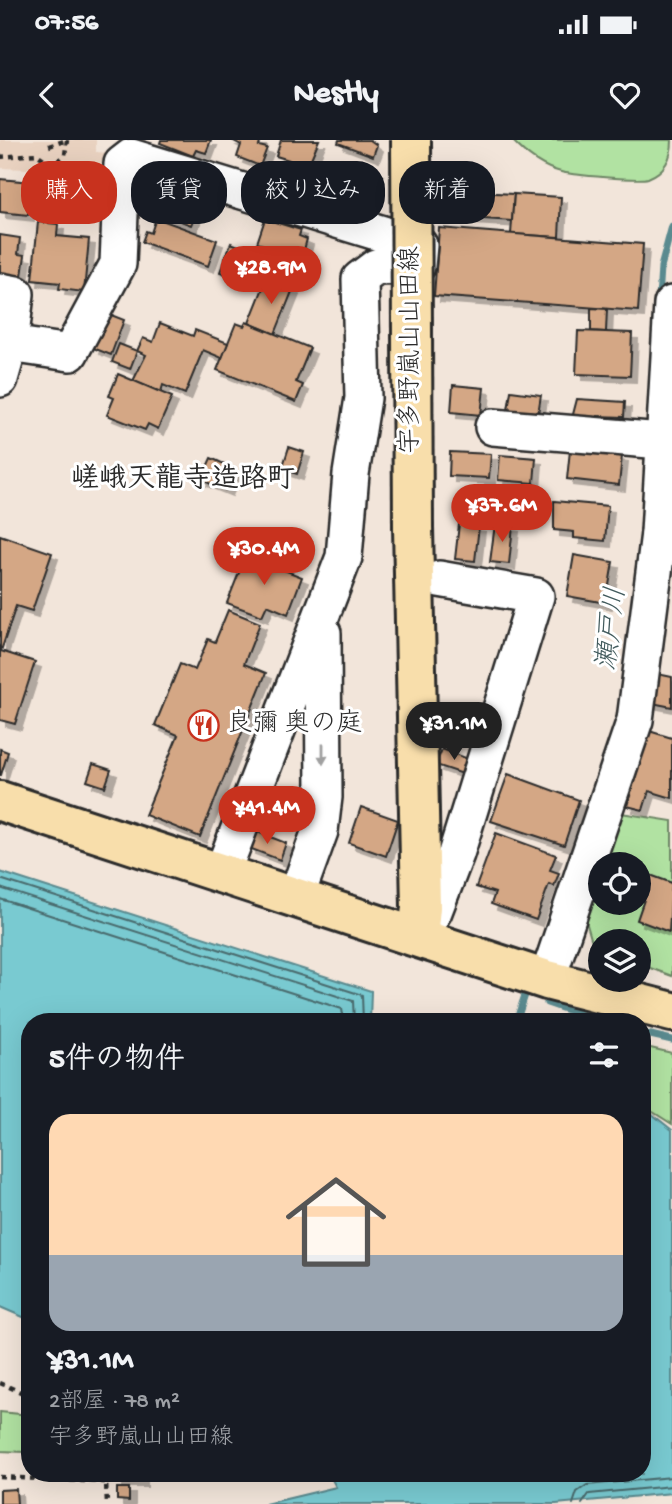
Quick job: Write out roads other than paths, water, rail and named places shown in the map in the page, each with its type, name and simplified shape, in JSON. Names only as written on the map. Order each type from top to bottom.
[{"type":"main road","name":"宇多野嵐山山田線","points":[[411,140],[413,527],[421,907],[418,937]]},
{"type":"main road","points":[[0,801],[547,979],[672,1012]]},
{"type":"street","points":[[10,344],[70,353],[118,264],[122,164],[131,157],[419,245],[417,266],[376,267],[360,279],[363,398],[351,474],[344,557],[222,873]]},
{"type":"street","points":[[0,291],[16,293],[10,344],[0,379]]},
{"type":"street","points":[[547,979],[635,720],[658,666],[666,534],[652,440],[672,304]]},
{"type":"street","points":[[493,427],[652,440]]},
{"type":"street","points":[[418,937],[434,911],[456,853],[536,596],[439,579]]},
{"type":"street","points":[[296,897],[320,831],[324,797],[322,612]]},
{"type":"water","points":[[0,872],[371,991],[370,1013],[21,1013],[21,1316],[0,1307]]},
{"type":"water","points":[[651,1113],[672,1130],[672,1493],[556,1504],[265,1504],[336,1487],[333,1482],[651,1482]]},
{"type":"waterway","name":"瀬戸川","points":[[659,299],[661,267],[672,226]]},
{"type":"waterway","name":"瀬戸川","points":[[519,1013],[528,986]]},
{"type":"waterway","points":[[547,1003],[576,1013]]},
{"type":"waterway","points":[[651,1035],[672,1040]]},
{"type":"place","name":"良彌 奥の庭","points":[[203,725]]},
{"type":"district","name":"嵯峨天龍寺造路町","points":[[183,480]]}]
